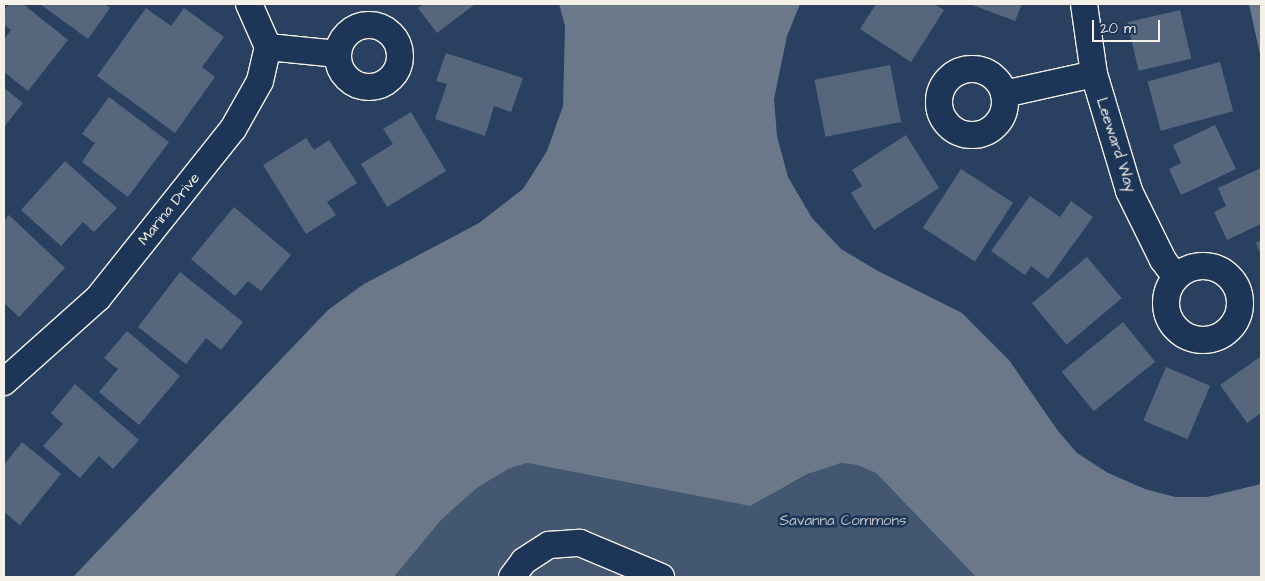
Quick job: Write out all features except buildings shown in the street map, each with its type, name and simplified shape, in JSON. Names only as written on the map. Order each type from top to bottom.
[{"type":"street","points":[[249,4],[268,47],[338,54]]},
{"type":"street","name":"Leeward Way","points":[[1084,4],[1094,74],[1129,191],[1163,260],[1176,277]]},
{"type":"street","name":"Marina Drive","points":[[4,382],[98,298],[233,129],[260,81],[268,47]]},
{"type":"street","points":[[1004,94],[1094,74]]},
{"type":"street","points":[[512,577],[524,561],[549,545],[580,543],[661,577]]},
{"type":"green space","name":"Savanna Commons","points":[[527,463],[750,506],[825,466],[841,463],[857,465],[876,473],[976,577],[394,577],[442,519],[477,488],[508,469]]},
{"type":"shaded area","points":[[559,4],[800,4],[787,36],[774,99],[777,136],[788,177],[812,218],[841,249],[878,271],[962,313],[1009,360],[1058,431],[1077,453],[1108,473],[1145,489],[1175,497],[1207,497],[1261,484],[1261,577],[976,577],[876,473],[857,465],[841,463],[808,474],[750,506],[527,463],[508,469],[477,488],[442,519],[394,577],[73,577],[328,310],[364,284],[479,223],[523,189],[547,151],[563,106],[565,26]]},
{"type":"shaded area","points":[[1249,4],[1261,4],[1261,59]]}]
